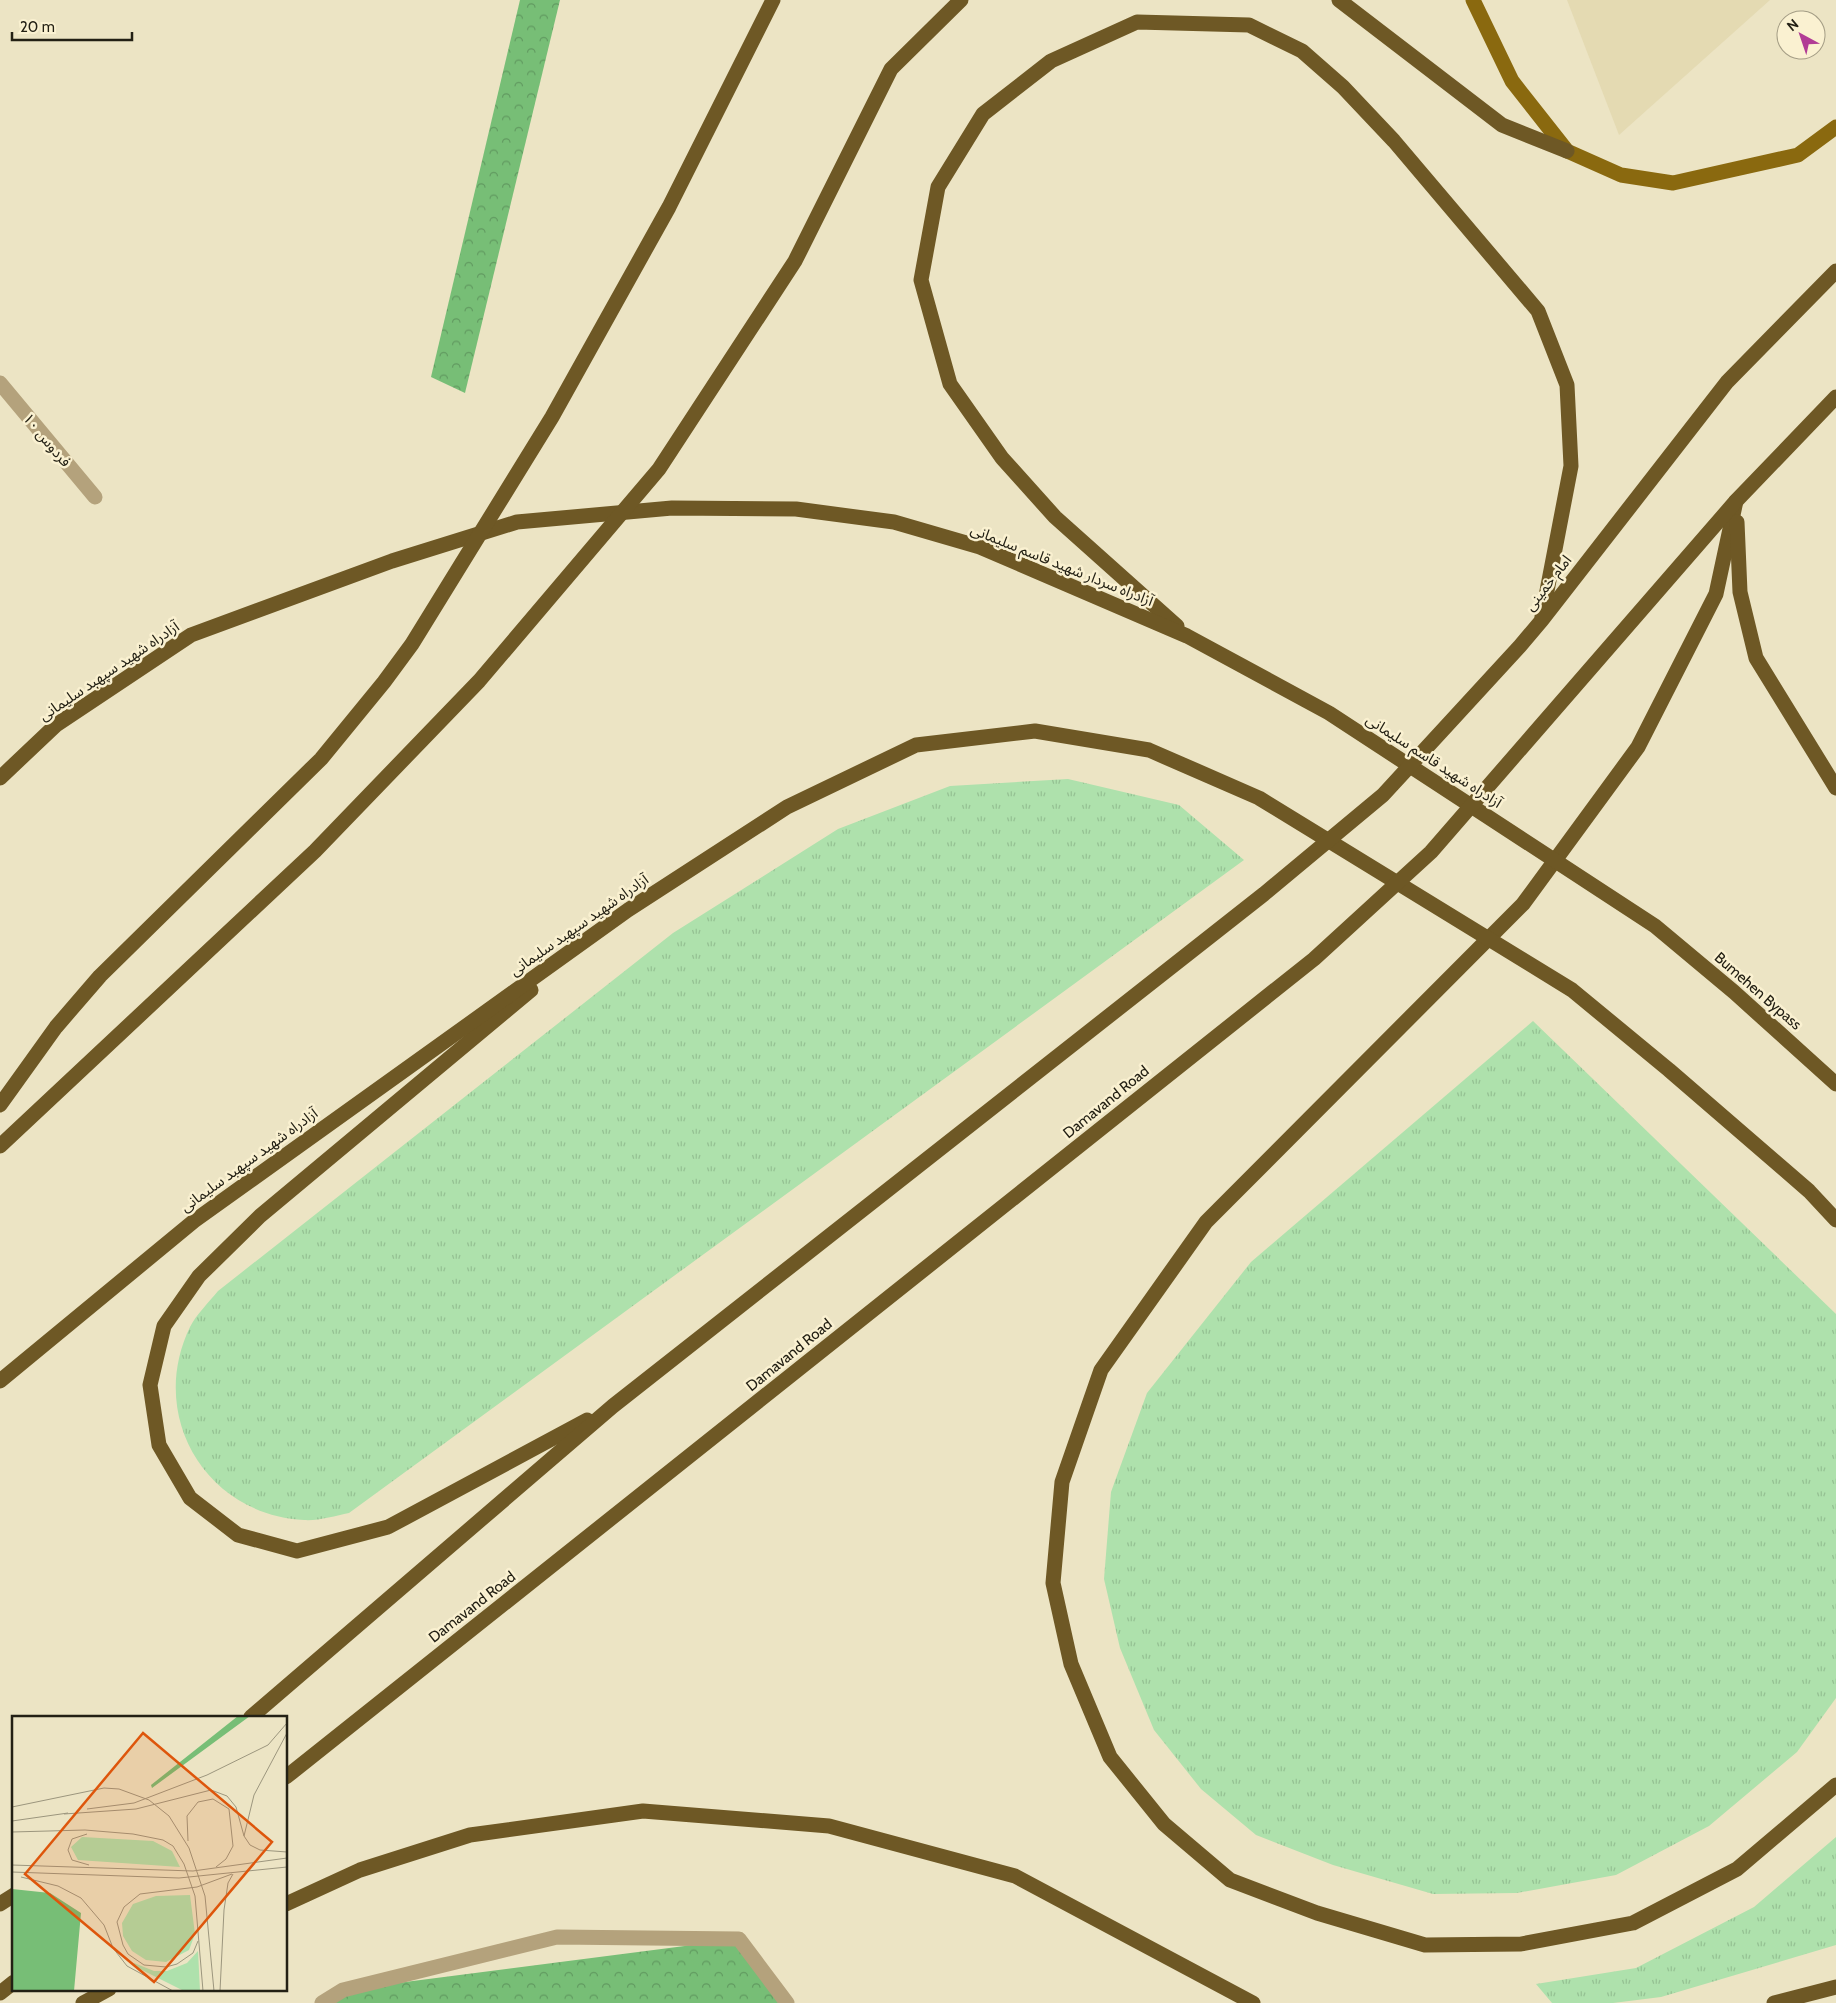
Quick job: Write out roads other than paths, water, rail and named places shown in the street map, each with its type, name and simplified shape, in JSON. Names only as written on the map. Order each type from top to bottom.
[{"type":"highway","points":[[0,1105],[56,1028],[100,976],[321,759],[384,682],[412,644],[552,417],[669,207],[773,0]]},
{"type":"highway","points":[[0,1146],[315,851],[478,681],[659,469],[795,261],[891,69],[961,0]]},
{"type":"highway","points":[[1339,0],[1502,125],[1567,151]]},
{"type":"highway","points":[[1187,636],[1055,517],[1002,458],[950,384],[921,280],[938,187],[983,114],[1051,61],[1137,22],[1249,26],[1302,51],[1343,87],[1394,140],[1538,311],[1567,385],[1571,466],[1542,620]]},
{"type":"highway","name":"امام خمینی","points":[[613,1406],[1264,894],[1384,795],[1542,620],[1727,382],[1836,271]]},
{"type":"highway","points":[[1836,397],[1736,501],[1716,594],[1638,747],[1523,904],[1206,1222],[1101,1370],[1062,1482],[1053,1583],[1071,1664],[1110,1757],[1164,1824],[1230,1880],[1317,1913],[1425,1945],[1521,1944],[1633,1923],[1737,1869],[1836,1785]]},
{"type":"highway","points":[[1736,501],[1740,592],[1756,658],[1836,788]]},
{"type":"highway","name":"Damavand Road","points":[[288,1775],[1314,960],[1430,852],[1736,501]]},
{"type":"highway","name":"آزادراه سردار شهید قاسم سلیمانی","points":[[392,561],[517,522],[672,508],[796,509],[894,522],[980,548],[1187,636]]},
{"type":"highway","name":"آزادراه شهید سپهبد سلیمانی","points":[[0,778],[56,725],[191,635],[392,561]]},
{"type":"highway","name":"آزادراه شهید قاسم سلیمانی","points":[[1187,636],[1329,714],[1655,926]]},
{"type":"highway","name":"آزادراه شهید سپهبد سلیمانی","points":[[0,1381],[194,1221],[628,910],[787,807],[916,745],[1035,731],[1149,750],[1259,798],[1572,990],[1669,1070],[1809,1191]]},
{"type":"highway","points":[[613,1406],[388,1526],[297,1551],[238,1535],[190,1498],[159,1445],[150,1385],[164,1326],[205,1269],[260,1216],[628,910]]},
{"type":"highway","name":"Bumehen Bypass","points":[[1655,926],[1734,992],[1836,1084]]},
{"type":"highway","points":[[1809,1191],[1836,1220]]},
{"type":"highway","points":[[1809,1191],[1836,1230]]},
{"type":"highway","points":[[252,1716],[613,1406]]},
{"type":"highway","points":[[288,1903],[360,1870],[470,1835],[643,1811],[829,1826],[1014,1876],[1253,2003]]},
{"type":"highway","points":[[0,1904],[12,1896]]},
{"type":"highway","points":[[0,1993],[12,1984]]},
{"type":"highway","points":[[1774,2003],[1836,1987]]},
{"type":"highway","points":[[84,2003],[107,1990]]},
{"type":"main road","points":[[1473,0],[1512,81],[1567,151],[1621,175],[1673,183],[1798,155],[1836,127]]},
{"type":"street","name":"فردوس ۱۰","points":[[0,383],[95,498]]},
{"type":"street","points":[[322,2003],[343,1990],[557,1936],[739,1939],[787,2003]]}]
